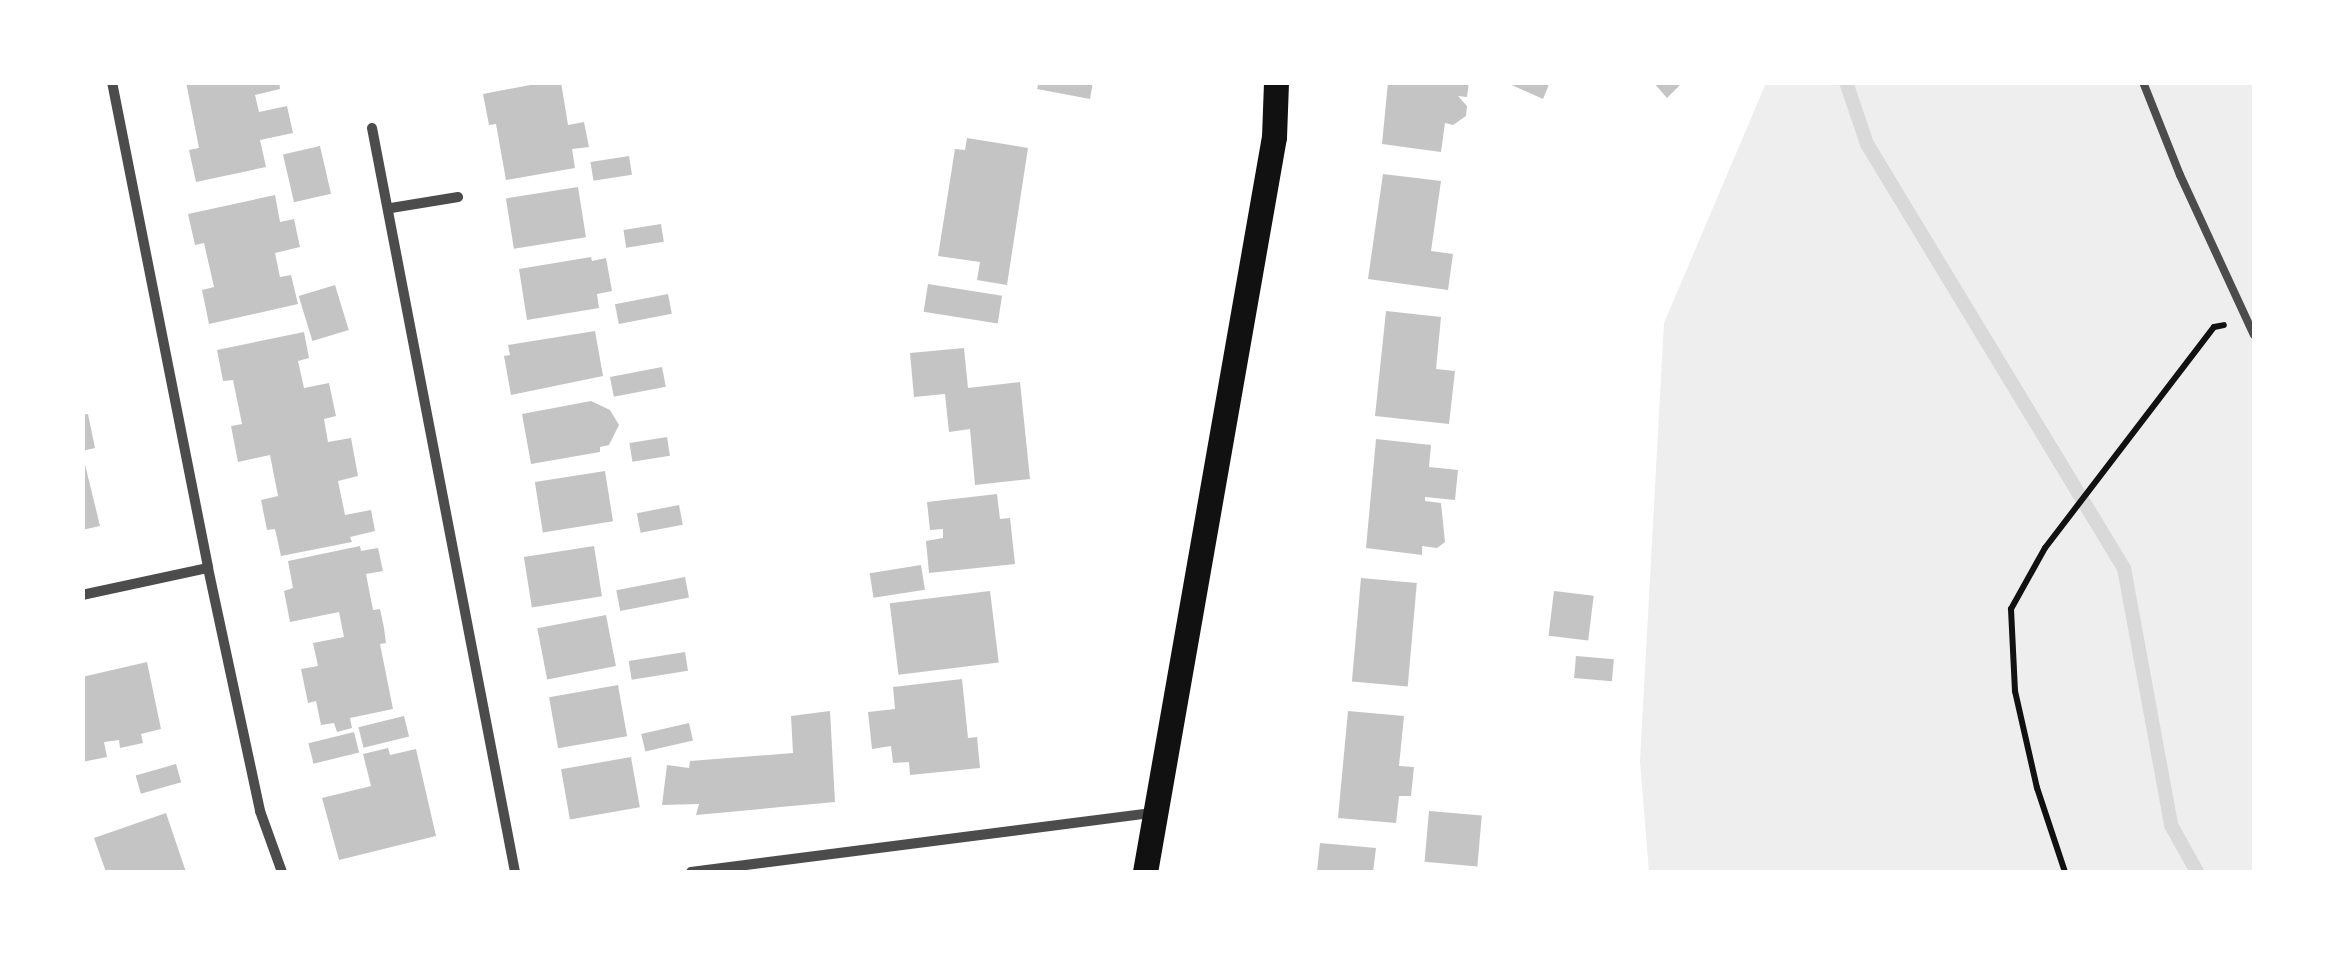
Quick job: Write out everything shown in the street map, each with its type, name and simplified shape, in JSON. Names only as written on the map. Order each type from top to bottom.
[{"type":"main road","points":[[1145,872],[1274,137],[1276,82]]},
{"type":"street","points":[[112,82],[260,810],[282,872]]},
{"type":"street","points":[[372,128],[515,872]]},
{"type":"street","points":[[390,208],[458,197]]},
{"type":"street","points":[[82,595],[208,568]]},
{"type":"street","points":[[691,872],[1155,812]]},
{"type":"lane","points":[[2143,82],[2254,335]]},
{"type":"path","points":[[2065,872],[2037,788],[2015,691],[2011,609],[2045,548],[2214,326],[2248,321]]},
{"type":"shaded area","points":[[1766,83],[2254,83],[2254,872],[1649,872],[1640,761],[1664,323]]},
{"type":"building","points":[[186,82],[279,82],[280,89],[255,95],[259,112],[287,106],[293,133],[260,140],[266,167],[196,182],[189,150],[199,148]]},
{"type":"building","points":[[561,82],[568,125],[584,122],[589,147],[572,149],[575,168],[506,180],[496,124],[489,125],[483,94]]},
{"type":"building","points":[[1039,82],[1093,82],[1090,99],[1037,89]]},
{"type":"building","points":[[1388,82],[1469,82],[1467,97],[1458,96],[1467,106],[1466,116],[1453,125],[1445,123],[1441,152],[1382,144]]},
{"type":"building","points":[[1505,82],[1550,82],[1543,99]]},
{"type":"building","points":[[1653,82],[1683,82],[1667,98]]},
{"type":"building","points":[[967,138],[1028,148],[1007,285],[977,280],[980,262],[938,256],[955,149],[965,150]]},
{"type":"building","points":[[320,146],[331,194],[294,202],[283,155]]},
{"type":"building","points":[[629,156],[632,175],[593,181],[590,162]]},
{"type":"building","points":[[1383,174],[1441,181],[1431,251],[1453,254],[1448,290],[1368,279]]},
{"type":"building","points":[[578,187],[586,237],[514,249],[506,198]]},
{"type":"building","points":[[275,195],[280,222],[294,219],[300,247],[275,253],[280,277],[291,275],[298,304],[209,324],[202,290],[214,287],[204,243],[195,245],[188,214]]},
{"type":"building","points":[[661,224],[664,242],[626,248],[623,230]]},
{"type":"building","points":[[591,257],[592,261],[606,258],[612,291],[597,294],[599,308],[527,320],[519,269]]},
{"type":"building","points":[[928,284],[1002,296],[998,323],[924,312]]},
{"type":"building","points":[[335,285],[349,330],[312,341],[299,296]]},
{"type":"building","points":[[668,294],[672,314],[619,324],[615,304]]},
{"type":"building","points":[[1386,311],[1441,317],[1436,369],[1455,371],[1449,424],[1375,416]]},
{"type":"building","points":[[595,331],[603,376],[511,395],[504,356],[510,355],[508,345]]},
{"type":"building","points":[[304,332],[309,358],[298,361],[304,388],[329,383],[336,416],[324,419],[328,442],[351,438],[358,476],[338,481],[345,515],[371,510],[375,531],[350,537],[352,542],[281,556],[275,529],[267,530],[261,500],[278,496],[270,455],[238,462],[231,426],[242,424],[233,380],[223,381],[217,350]]},
{"type":"building","points":[[964,348],[968,388],[1020,382],[1030,479],[975,485],[970,429],[949,432],[945,394],[914,397],[910,353]]},
{"type":"building","points":[[662,367],[666,387],[614,397],[610,377]]},
{"type":"building","points":[[591,401],[610,410],[619,425],[609,445],[600,447],[600,452],[531,464],[522,414]]},
{"type":"building","points":[[88,414],[95,448],[82,451],[82,415]]},
{"type":"building","points":[[667,437],[670,456],[632,462],[629,443]]},
{"type":"building","points":[[1376,439],[1431,445],[1429,467],[1458,470],[1455,500],[1425,497],[1425,501],[1441,503],[1445,542],[1437,548],[1422,546],[1422,555],[1366,548]]},
{"type":"building","points":[[82,452],[100,526],[82,530]]},
{"type":"building","points":[[605,471],[613,521],[543,532],[535,482]]},
{"type":"building","points":[[997,494],[1000,519],[1010,518],[1015,564],[929,573],[926,541],[943,538],[943,529],[930,530],[927,502]]},
{"type":"building","points":[[679,505],[683,525],[641,533],[637,513]]},
{"type":"building","points":[[360,546],[361,551],[378,548],[383,571],[366,574],[373,610],[380,609],[384,628],[386,643],[380,644],[393,709],[350,718],[352,728],[337,732],[334,723],[321,725],[316,701],[308,703],[301,669],[318,666],[313,643],[344,637],[339,612],[290,622],[284,591],[293,588],[288,561]]},
{"type":"building","points":[[594,546],[602,596],[532,607],[524,557]]},
{"type":"building","points":[[921,565],[925,590],[874,598],[870,573]]},
{"type":"building","points":[[685,577],[689,598],[620,611],[616,590]]},
{"type":"building","points":[[1361,578],[1417,583],[1408,686],[1352,682]]},
{"type":"building","points":[[990,591],[999,662],[899,675],[890,603]]},
{"type":"building","points":[[1554,591],[1594,596],[1588,641],[1549,636]]},
{"type":"building","points":[[606,615],[616,666],[547,679],[537,628]]},
{"type":"building","points":[[685,652],[688,671],[632,680],[629,661]]},
{"type":"building","points":[[1576,656],[1614,659],[1612,681],[1574,678]]},
{"type":"building","points":[[147,662],[161,729],[141,734],[143,743],[120,748],[119,740],[104,742],[107,757],[82,762],[82,677]]},
{"type":"building","points":[[962,679],[968,738],[977,737],[980,768],[910,775],[909,762],[893,763],[891,746],[872,749],[868,712],[895,709],[893,687]]},
{"type":"building","points":[[618,685],[627,736],[558,748],[549,697]]},
{"type":"building","points":[[830,711],[835,802],[696,815],[699,804],[662,805],[667,765],[689,768],[690,761],[793,753],[791,716]]},
{"type":"building","points":[[1348,711],[1404,716],[1399,766],[1414,767],[1411,796],[1399,796],[1396,823],[1338,818]]},
{"type":"building","points":[[404,716],[409,736],[363,748],[358,727]]},
{"type":"building","points":[[689,723],[693,741],[645,752],[641,734]]},
{"type":"building","points":[[354,732],[359,752],[313,764],[308,743]]},
{"type":"building","points":[[388,748],[390,755],[416,749],[436,836],[339,860],[322,798],[371,786],[363,754]]},
{"type":"building","points":[[631,757],[640,807],[570,820],[561,769]]},
{"type":"building","points":[[176,764],[181,782],[141,794],[136,776]]},
{"type":"building","points":[[1429,811],[1482,816],[1477,866],[1425,862]]},
{"type":"building","points":[[166,813],[186,872],[106,872],[94,838]]},
{"type":"building","points":[[1320,843],[1376,848],[1373,872],[1317,872]]},
{"type":"waterway","points":[[1846,82],[1867,144],[2124,568],[2171,825],[2197,872]]}]
